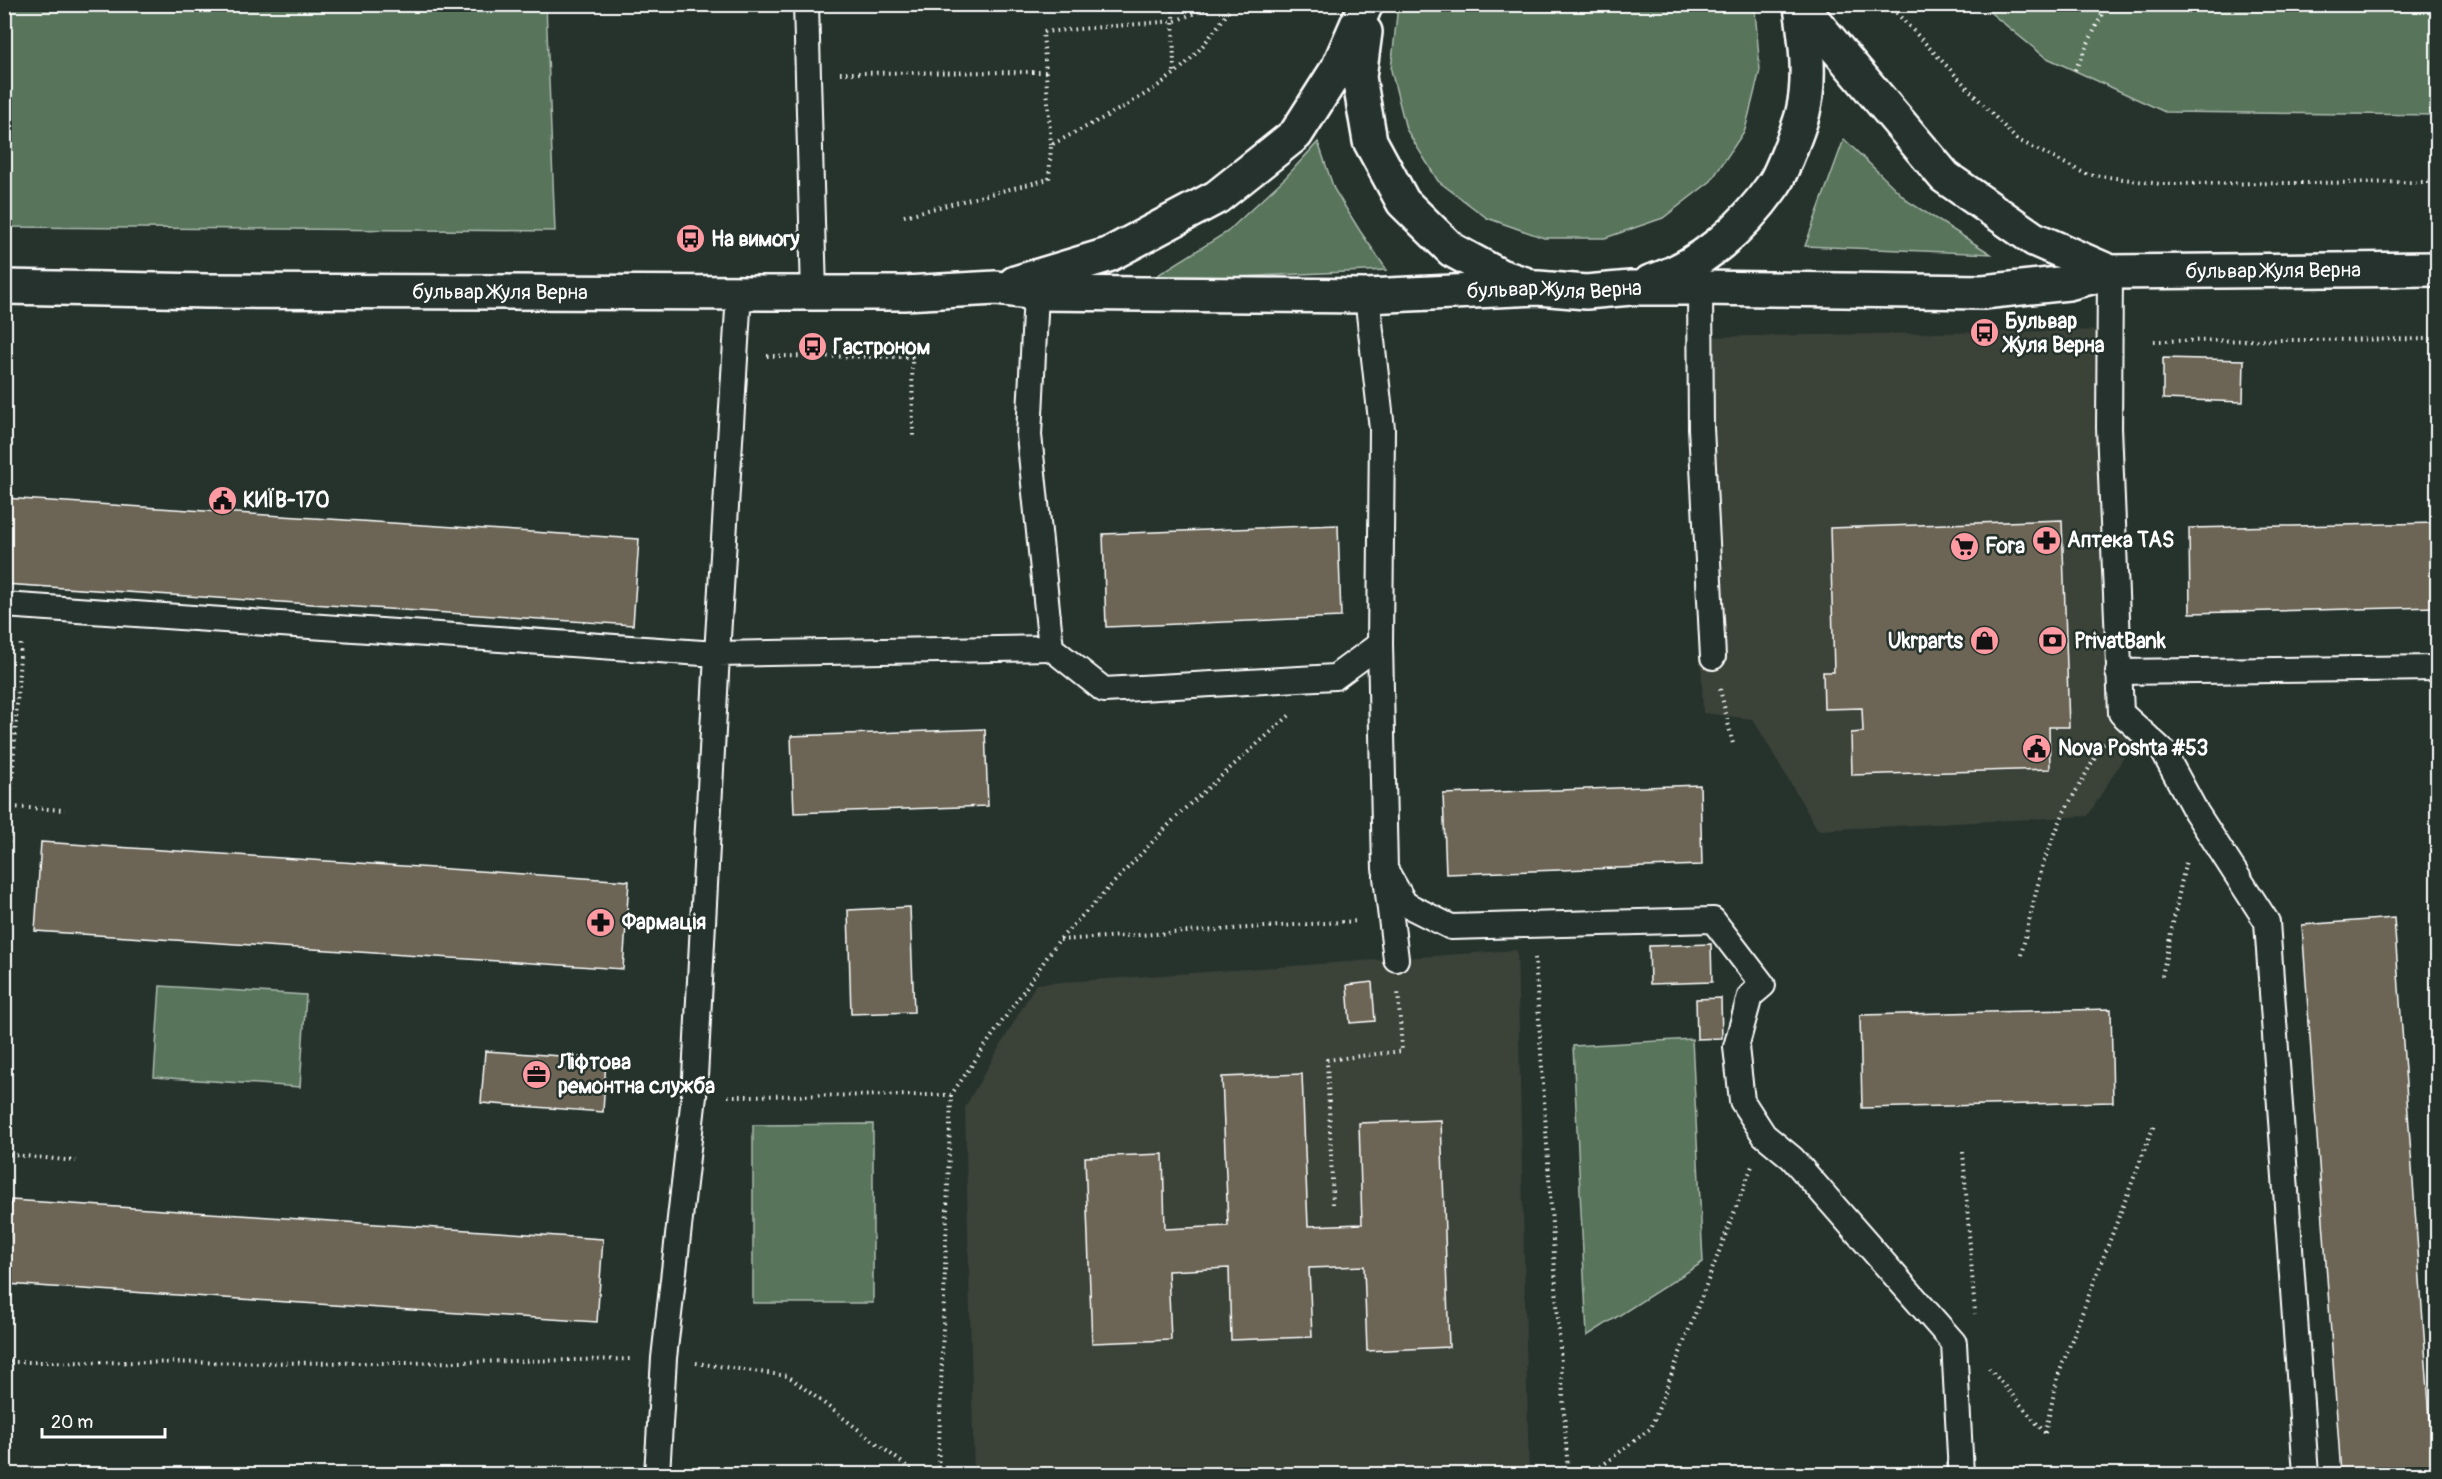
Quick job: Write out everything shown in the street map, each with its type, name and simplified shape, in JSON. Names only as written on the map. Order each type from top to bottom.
[{"type":"street","points":[[1367,4],[1359,77],[1370,141],[1403,202],[1452,250],[1500,276],[1538,288]]},
{"type":"street","name":"бульвар Жуля Верна","points":[[996,288],[1108,255],[1217,197],[1296,134],[1338,68],[1367,4]]},
{"type":"street","points":[[1631,288],[1673,275],[1725,241],[1775,183],[1803,112],[1808,51],[1800,5]]},
{"type":"street","name":"бульвар Жуля Верна","points":[[1800,5],[1945,177],[2034,239],[2110,272]]},
{"type":"street","name":"бульвар Жуля Верна","points":[[4,287],[208,291],[739,293],[904,293],[996,288],[1036,293],[1367,296],[1538,288],[1586,292],[1631,288],[1700,288],[1983,292],[2068,283],[2110,272],[2438,269]]},
{"type":"lane","points":[[806,4],[814,293]]},
{"type":"lane","points":[[2110,272],[2109,428],[2121,713],[2163,751],[2196,812],[2267,922],[2306,1474]]},
{"type":"lane","points":[[1700,288],[1701,428],[1713,657]]},
{"type":"lane","points":[[657,1474],[664,1358],[694,1096],[739,293]]},
{"type":"lane","points":[[1036,293],[1029,435],[1051,648]]},
{"type":"lane","points":[[1367,296],[1382,429],[1380,644],[1385,869],[1389,919],[1396,959]]},
{"type":"lane","points":[[14,606],[717,654],[1051,648],[1104,690],[1335,677],[1380,644]]},
{"type":"lane","points":[[2118,672],[2438,668]]},
{"type":"lane","points":[[1385,869],[1405,904],[1451,927],[1713,920],[1762,985],[1750,996],[1736,1047],[1742,1101],[1764,1135],[1792,1158],[1954,1343],[1961,1474]]},
{"type":"path","points":[[1173,4],[1174,74]]},
{"type":"path","points":[[904,216],[1049,179],[1051,145],[1043,32],[1175,21],[1217,4]]},
{"type":"path","points":[[1051,145],[1127,105],[1174,74],[1210,38],[1234,4]]},
{"type":"path","points":[[1888,4],[2016,139],[2086,174],[2160,184],[2438,182]]},
{"type":"path","points":[[2075,70],[2107,4]]},
{"type":"path","points":[[808,73],[1046,72]]},
{"type":"path","points":[[2154,341],[2438,339]]},
{"type":"path","points":[[736,355],[912,357],[913,439]]},
{"type":"path","points":[[4,909],[11,807],[14,606]]},
{"type":"path","points":[[1713,657],[1733,744]]},
{"type":"path","points":[[938,1474],[951,1095],[1059,940],[1182,811],[1335,677]]},
{"type":"path","points":[[2021,955],[2043,863],[2064,812],[2121,713]]},
{"type":"path","points":[[11,807],[65,810]]},
{"type":"path","points":[[2162,976],[2196,812]]},
{"type":"path","points":[[1059,940],[1389,919]]},
{"type":"path","points":[[1533,925],[1568,1474]]},
{"type":"path","points":[[1333,1204],[1327,1060],[1402,1051],[1396,959]]},
{"type":"path","points":[[694,1096],[951,1095]]},
{"type":"path","points":[[1985,1364],[2045,1433],[2058,1376],[2154,1125]]},
{"type":"path","points":[[1591,1474],[1651,1428],[1764,1135]]},
{"type":"path","points":[[1963,1152],[1975,1319]]},
{"type":"path","points":[[4,1154],[76,1161]]},
{"type":"path","points":[[4,1362],[402,1363],[664,1358],[788,1376],[916,1474]]},
{"type":"shaded area","points":[[2122,330],[2133,742],[2088,816],[1818,830],[1753,719],[1703,713],[1690,337]]},
{"type":"shaded area","points":[[1517,950],[1529,1474],[974,1474],[965,1107],[1036,984]]},
{"type":"green space","points":[[5,4],[546,5],[555,231],[5,227]]},
{"type":"green space","points":[[1753,4],[1760,70],[1745,130],[1711,181],[1663,218],[1605,238],[1544,238],[1487,218],[1438,181],[1406,129],[1391,70],[1398,5]]},
{"type":"green space","points":[[1981,5],[2437,5],[2437,115],[2165,112],[2045,57]]},
{"type":"green space","points":[[1844,139],[1909,202],[1991,254],[1805,246]]},
{"type":"green space","points":[[1318,142],[1334,189],[1387,270],[1148,281],[1227,232],[1286,177]]},
{"type":"green space","points":[[160,986],[306,995],[300,1087],[154,1077]]},
{"type":"green space","points":[[1692,1039],[1703,1262],[1587,1336],[1573,1046]]},
{"type":"green space","points":[[873,1124],[873,1303],[753,1303],[753,1125]]},
{"type":"building","points":[[2163,358],[2244,360],[2243,402],[2163,399]]},
{"type":"building","points":[[4,498],[639,539],[633,625],[4,584]]},
{"type":"building","points":[[2062,520],[2069,727],[2049,727],[2050,769],[1852,775],[1851,733],[1863,732],[1862,708],[1824,709],[1823,672],[1834,672],[1830,528]]},
{"type":"building","points":[[2438,523],[2438,607],[2190,613],[2189,528]]},
{"type":"building","points":[[1338,525],[1341,617],[1106,627],[1103,534]]},
{"type":"building","points":[[985,729],[988,806],[794,813],[791,736]]},
{"type":"building","points":[[1700,785],[1702,865],[1446,874],[1443,794]]},
{"type":"building","points":[[41,842],[629,881],[623,969],[35,931]]},
{"type":"building","points":[[910,907],[914,1012],[851,1014],[848,910]]},
{"type":"building","points":[[2394,918],[2434,1474],[2341,1474],[2302,925]]},
{"type":"building","points":[[1711,944],[1712,982],[1650,984],[1649,946]]},
{"type":"building","points":[[1372,982],[1375,1021],[1350,1023],[1347,985]]},
{"type":"building","points":[[1721,998],[1722,1038],[1697,1039],[1696,999]]},
{"type":"building","points":[[2111,1009],[2113,1102],[1862,1108],[1860,1015]]},
{"type":"building","points":[[485,1051],[606,1059],[603,1112],[481,1103]]},
{"type":"building","points":[[1302,1074],[1308,1226],[1362,1224],[1359,1123],[1441,1120],[1449,1347],[1367,1351],[1364,1266],[1309,1268],[1312,1337],[1231,1340],[1229,1268],[1168,1271],[1171,1340],[1092,1343],[1085,1157],[1163,1154],[1165,1229],[1228,1226],[1222,1077]]},
{"type":"building","points":[[11,1200],[603,1239],[597,1322],[6,1284]]},
{"type":"place","name":"На вимогу","points":[[690,239]]},
{"type":"place","name":"Бульвар Жуля Верна","points":[[1984,333]]},
{"type":"place","name":"Гастроном","points":[[812,347]]},
{"type":"place","name":"КИЇВ-170","points":[[222,500]]},
{"type":"place","name":"Аптека TAS","points":[[2046,540]]},
{"type":"place","name":"Fora","points":[[1964,546]]},
{"type":"place","name":"Ukrparts","points":[[1984,641]]},
{"type":"place","name":"PrivatBank","points":[[2053,641]]},
{"type":"place","name":"Nova Poshta #53","points":[[2037,748]]},
{"type":"place","name":"Фармація","points":[[601,922]]},
{"type":"place","name":"Ліфтова ремонтна служба","points":[[537,1074]]}]
